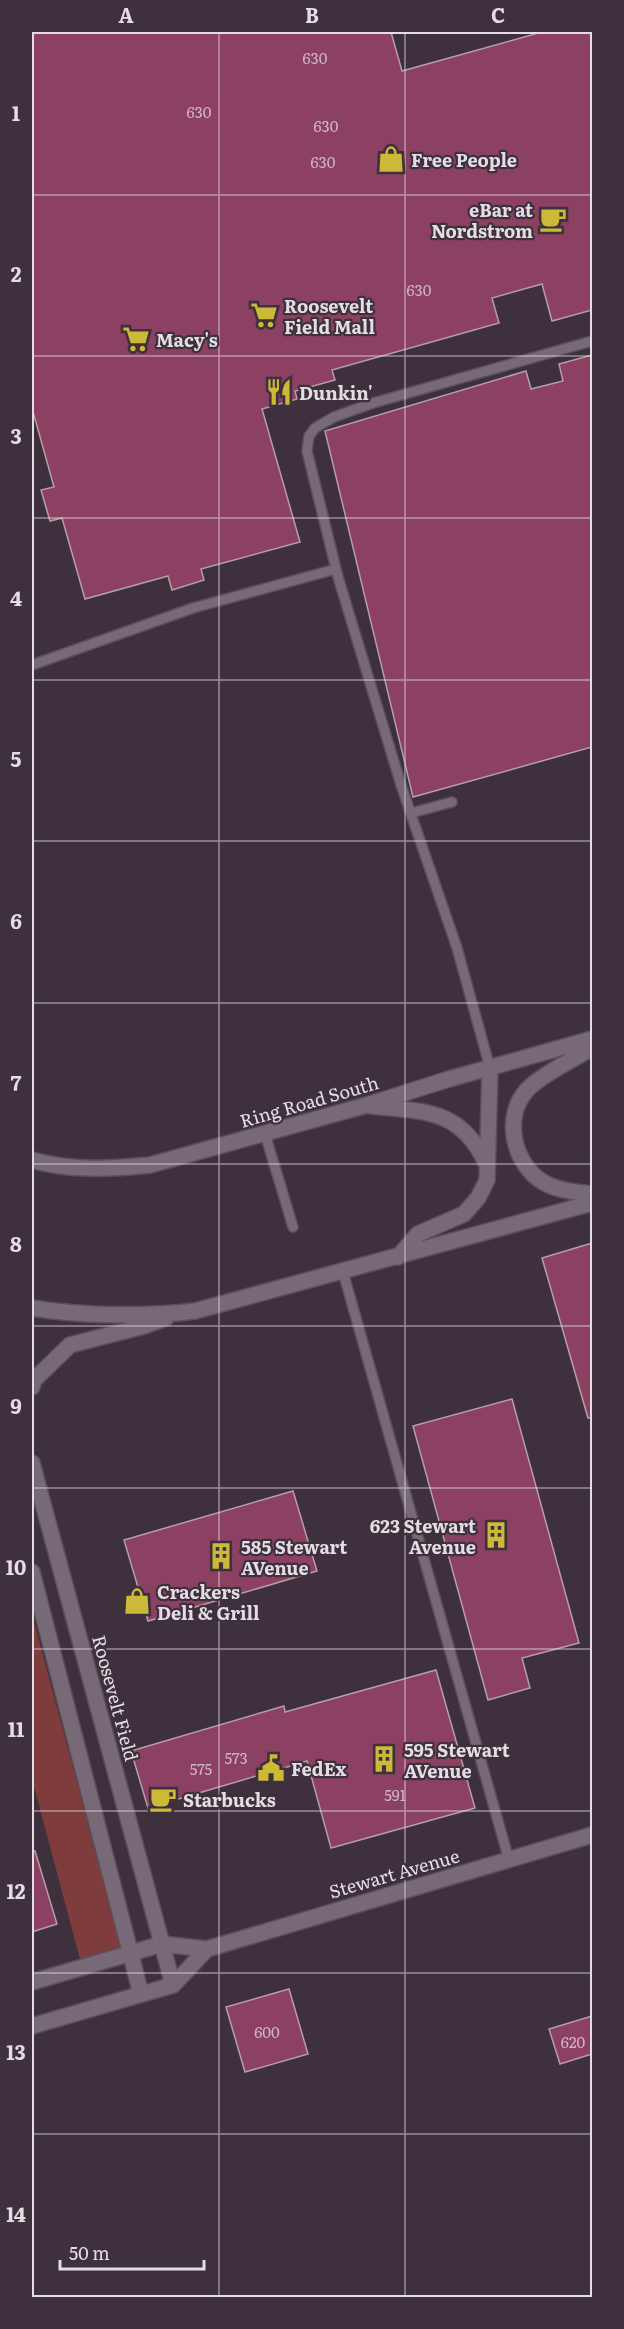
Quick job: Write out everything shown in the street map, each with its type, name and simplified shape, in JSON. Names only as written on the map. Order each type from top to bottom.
[{"type":"street","name":"Ring Road South","points":[[32,1160],[83,1168],[121,1168],[150,1164],[367,1105],[592,1039]]},
{"type":"street","points":[[592,1048],[525,1092],[517,1106],[513,1122],[514,1141],[521,1160],[535,1177],[553,1187],[592,1194]]},
{"type":"street","points":[[398,1257],[418,1234],[464,1214],[478,1198],[487,1180],[490,1068]]},
{"type":"street","points":[[367,1105],[417,1112],[451,1120],[474,1139],[487,1166]]},
{"type":"street","points":[[32,1308],[100,1313],[177,1314],[195,1311],[592,1203]]},
{"type":"street","points":[[32,1387],[34,1380],[70,1345],[144,1326],[177,1314]]},
{"type":"street","name":"Roosevelt Field","points":[[32,1463],[173,1985]]},
{"type":"street","points":[[32,1572],[141,1994]]},
{"type":"street","name":"Stewart Avenue","points":[[32,1982],[162,1944],[207,1948],[592,1835]]},
{"type":"street","points":[[32,2026],[173,1985],[207,1948]]},
{"type":"lane","points":[[490,1068],[457,948],[411,813],[336,569],[307,451],[309,436],[315,428],[334,417],[373,403],[592,341]]},
{"type":"lane","points":[[32,665],[66,655],[140,625],[193,608],[336,569]]},
{"type":"lane","points":[[411,813],[452,802]]},
{"type":"lane","points":[[264,1134],[293,1227]]},
{"type":"lane","points":[[343,1272],[509,1860]]},
{"type":"shaded area","points":[[32,1614],[122,1951],[81,1963],[32,1779]]},
{"type":"building","name":"Roosevelt Field Mall","points":[[32,32],[391,32],[402,71],[542,32],[592,32],[592,310],[552,321],[542,284],[492,298],[499,323],[332,370],[335,380],[295,391],[297,399],[262,409],[300,542],[201,569],[204,580],[172,590],[168,576],[85,599],[62,518],[50,521],[41,490],[54,487],[32,408]]},
{"type":"building","points":[[592,355],[592,747],[413,797],[325,431],[526,371],[531,389],[563,381],[559,364]]},
{"type":"building","points":[[592,1243],[592,1417],[588,1418],[542,1258]]},
{"type":"building","name":"623 Stewart Avenue","points":[[512,1399],[579,1643],[522,1658],[530,1688],[488,1700],[413,1426]]},
{"type":"building","name":"585 Stewart AVenue","points":[[293,1491],[317,1571],[148,1621],[124,1540]]},
{"type":"building","name":"595 Stewart AVenue","points":[[436,1670],[475,1808],[331,1848],[307,1761],[148,1808],[131,1751],[284,1706],[285,1712]]},
{"type":"building","points":[[35,1851],[57,1924],[32,1932],[32,1852]]},
{"type":"building","points":[[289,1989],[308,2054],[245,2072],[226,2007]]},
{"type":"building","points":[[592,2016],[592,2054],[560,2064],[549,2029]]},
{"type":"place","name":"Free People","points":[[391,159]]},
{"type":"place","name":"eBar at Nordstrom","points":[[553,219]]},
{"type":"place","name":"Roosevelt Field Mall","points":[[264,315]]},
{"type":"place","name":"Macy's","points":[[136,339]]},
{"type":"place","name":"Dunkin'","points":[[279,392]]},
{"type":"place","name":"623 Stewart Avenue","points":[[496,1535]]},
{"type":"place","name":"585 Stewart AVenue","points":[[221,1556]]},
{"type":"place","name":"Crackers Deli & Grill","points":[[137,1601]]},
{"type":"place","name":"595 Stewart AVenue","points":[[384,1759]]},
{"type":"place","name":"FedEx","points":[[271,1768]]},
{"type":"place","name":"Starbucks","points":[[163,1799]]}]
